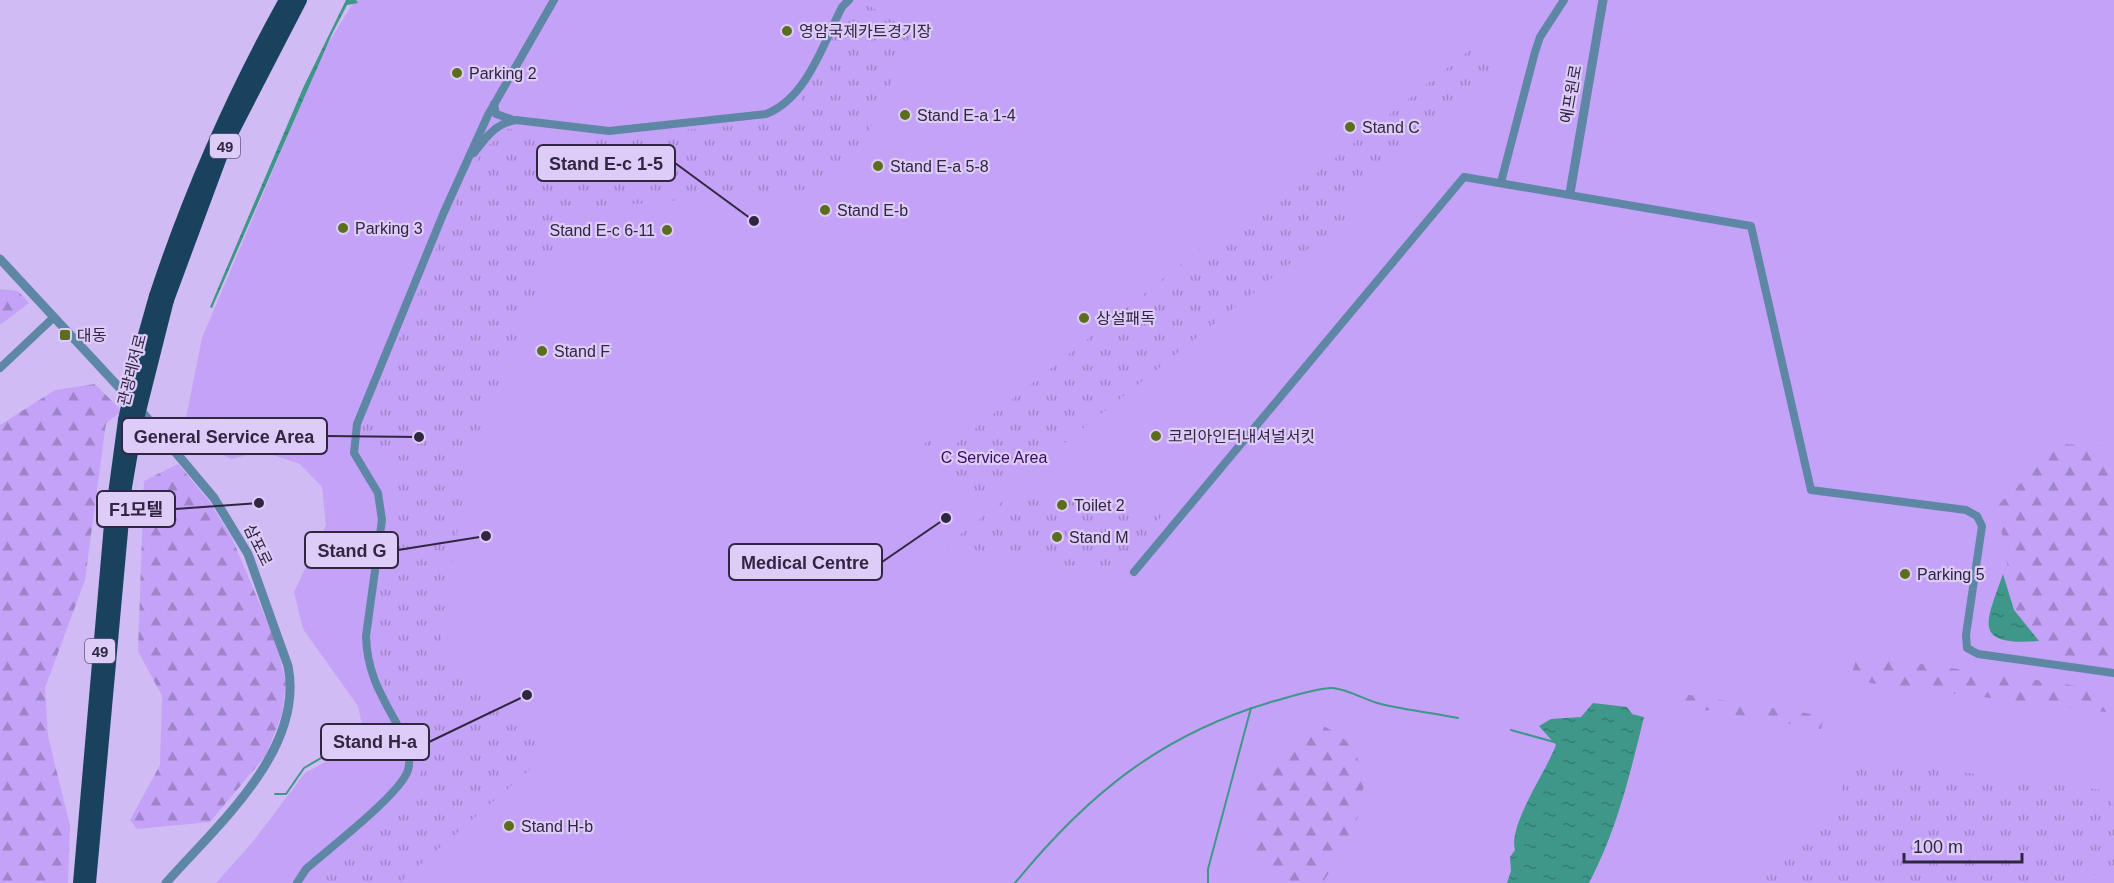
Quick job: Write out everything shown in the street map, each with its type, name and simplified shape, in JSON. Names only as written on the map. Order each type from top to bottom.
[{"type":"highway","name":"관광레저로","points":[[162,298],[179,227],[204,164],[253,59],[286,0]]},
{"type":"highway","name":"관광레저로","points":[[80,883],[111,524],[130,422],[139,356],[223,149],[300,0]]},
{"type":"highway","name":"관광레저로","points":[[89,883],[130,422]]},
{"type":"street","points":[[297,883],[306,869],[393,792],[408,769],[406,741],[377,691],[367,655],[366,636],[381,532],[382,508],[378,493],[358,461],[354,444],[363,406],[465,166],[495,103],[554,0]]},
{"type":"street","points":[[495,103],[496,114],[516,120],[609,131],[766,114],[777,110],[795,95],[842,7],[849,0]]},
{"type":"street","points":[[1501,182],[1534,52],[1540,37],[1564,0]]},
{"type":"street","name":"에프원로","points":[[1570,193],[1603,0]]},
{"type":"street","points":[[465,166],[487,136],[504,122],[516,120]]},
{"type":"street","points":[[1134,572],[1464,177],[1570,193],[1751,226],[1811,490],[1966,510],[1977,516],[1982,526],[1966,648],[1978,654],[2114,673]]},
{"type":"street","name":"삼포로","points":[[0,259],[141,411],[227,517],[248,554],[279,635],[290,674],[290,710],[269,760],[254,782],[166,883]]},
{"type":"street","points":[[0,368],[53,318]]},
{"type":"green space","name":"코리아인터내셔널서킷","points":[[355,0],[2114,0],[2114,883],[216,883],[251,844],[305,773],[360,743],[364,734],[358,706],[303,629],[294,592],[326,525],[322,487],[300,464],[261,451],[232,459],[209,449],[185,423],[202,338],[324,50]]},
{"type":"green space","points":[[862,1],[911,32],[871,126],[851,159],[836,174],[804,190],[586,208],[571,216],[560,232],[469,456],[441,639],[443,658],[452,672],[533,737],[539,749],[537,759],[532,768],[399,883],[307,883],[327,860],[411,787],[422,770],[424,755],[421,741],[384,684],[372,641],[374,613],[400,460],[360,449],[363,426],[469,170],[487,147],[509,128],[549,149],[587,139],[781,121],[796,109],[846,7]]},
{"type":"green space","name":"C Service Area","points":[[1477,44],[1502,76],[1349,201],[1357,210],[978,512],[924,444],[930,439],[946,452],[1233,223],[1244,231]]},
{"type":"green space","points":[[0,289],[18,291],[29,303],[0,325]]},
{"type":"green space","points":[[95,384],[122,411],[106,423],[85,580],[45,688],[48,736],[70,826],[68,883],[0,883],[0,425],[55,390]]},
{"type":"green space","points":[[2061,444],[2105,446],[2114,454],[2114,665],[2057,657],[2026,624],[2015,608],[1997,506]]},
{"type":"green space","points":[[178,464],[209,501],[232,538],[276,643],[286,683],[282,714],[266,755],[210,822],[137,829],[130,820],[160,765],[162,696],[138,651],[144,481]]},
{"type":"green space","points":[[1015,492],[1164,513],[1116,572],[1064,568],[1042,559],[945,546]]},
{"type":"green space","points":[[1858,655],[2114,691],[2114,713],[1876,684],[1850,678]]},
{"type":"green space","points":[[1670,692],[1824,716],[1821,729],[1669,704]]},
{"type":"green space","points":[[1322,725],[1343,738],[1357,757],[1362,775],[1363,794],[1359,813],[1343,851],[1322,883],[1271,883],[1254,846],[1250,830],[1251,801],[1268,771],[1296,740],[1310,729]]},
{"type":"green space","points":[[1850,758],[2110,791],[2114,809],[2114,870],[2064,883],[1747,883],[1839,800]]},
{"type":"water","points":[[346,0],[356,0],[358,3],[347,5],[332,34],[212,308],[210,307],[303,88]]},
{"type":"water","points":[[2003,574],[2014,610],[2039,641],[2002,640],[1993,635],[1989,628],[1992,606]]},
{"type":"water","points":[[1593,703],[1627,707],[1632,714],[1644,717],[1622,802],[1599,863],[1589,883],[1507,883],[1511,871],[1510,857],[1515,850],[1514,839],[1517,827],[1556,745],[1539,726],[1551,719],[1581,717]]},
{"type":"waterway","points":[[1015,883],[1070,822],[1128,772],[1194,732],[1231,716],[1302,693],[1333,688],[1381,704],[1458,718]]},
{"type":"waterway","points":[[1208,883],[1208,869],[1251,708]]},
{"type":"waterway","points":[[1511,730],[1554,742]]},
{"type":"waterway","points":[[275,794],[286,794],[304,768],[345,744],[347,740]]},
{"type":"place","name":"영암국제카트경기장","points":[[787,31]]},
{"type":"place","name":"Parking 2","points":[[457,73]]},
{"type":"place","name":"Stand E-a 1-4","points":[[905,115]]},
{"type":"place","name":"Stand C","points":[[1350,127]]},
{"type":"place","name":"Stand E-a 5-8","points":[[878,166]]},
{"type":"place","name":"Stand E-b","points":[[825,210]]},
{"type":"place","name":"Stand E-c 1-5","points":[[754,221]]},
{"type":"place","name":"Parking 3","points":[[343,228]]},
{"type":"place","name":"Stand E-c 6-11","points":[[667,230]]},
{"type":"place","name":"상설패독","points":[[1084,318]]},
{"type":"place","name":"대동","points":[[65,335]]},
{"type":"place","name":"Stand F","points":[[542,351]]},
{"type":"place","name":"코리아인터내셔널서킷","points":[[1156,436]]},
{"type":"place","name":"General Service Area","points":[[419,437]]},
{"type":"place","name":"F1모텔","points":[[259,503]]},
{"type":"place","name":"Toilet 2","points":[[1062,505]]},
{"type":"place","name":"Medical Centre","points":[[946,518]]},
{"type":"place","name":"Stand G","points":[[486,536]]},
{"type":"place","name":"Stand M","points":[[1057,537]]},
{"type":"place","name":"Parking 5","points":[[1905,574]]},
{"type":"place","name":"Stand H-a","points":[[527,695]]},
{"type":"place","name":"Stand H-b","points":[[509,826]]}]
